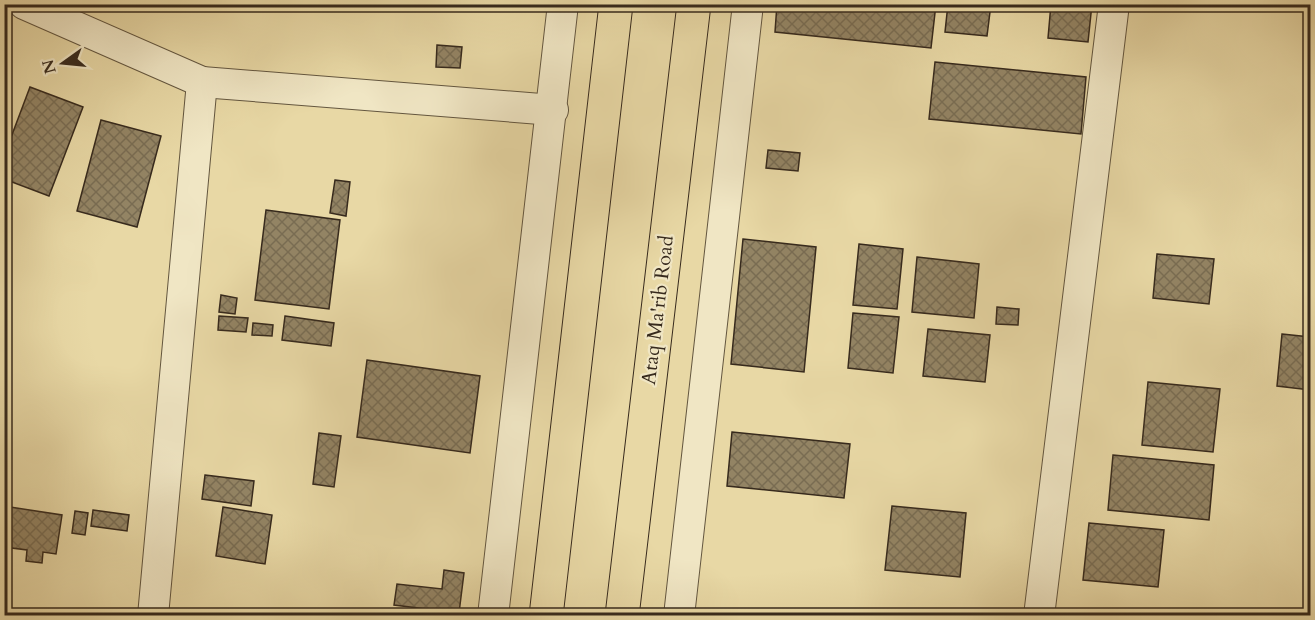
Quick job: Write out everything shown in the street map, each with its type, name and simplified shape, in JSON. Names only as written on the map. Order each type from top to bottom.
[{"type":"main road","points":[[546,615],[616,4]]},
{"type":"main road","name":"Ataq Ma'rib Road","points":[[622,615],[694,4]]},
{"type":"street","points":[[24,4],[202,82],[553,110]]},
{"type":"street","points":[[494,615],[553,110],[563,4]]},
{"type":"street","points":[[679,615],[748,4]]},
{"type":"street","points":[[1039,615],[1114,4]]},
{"type":"street","points":[[153,615],[202,82]]},
{"type":"building","points":[[777,4],[936,4],[931,48],[775,32]]},
{"type":"building","points":[[948,4],[991,4],[987,36],[945,32]]},
{"type":"building","points":[[1051,4],[1092,4],[1088,42],[1048,38]]},
{"type":"building","points":[[437,45],[462,47],[460,68],[436,67]]},
{"type":"building","points":[[935,62],[1086,77],[1081,134],[929,119]]},
{"type":"building","points":[[30,87],[83,107],[49,196],[4,179],[4,156]]},
{"type":"building","points":[[101,120],[161,136],[137,227],[77,211]]},
{"type":"building","points":[[768,150],[800,153],[798,171],[766,168]]},
{"type":"building","points":[[335,180],[350,182],[346,216],[330,213]]},
{"type":"building","points":[[1309,191],[1310,216],[1307,216]]},
{"type":"building","points":[[266,210],[340,220],[329,309],[255,300]]},
{"type":"building","points":[[743,239],[816,247],[804,372],[731,364]]},
{"type":"building","points":[[859,244],[903,249],[897,309],[853,305]]},
{"type":"building","points":[[1157,254],[1214,259],[1209,304],[1153,298]]},
{"type":"building","points":[[917,257],[979,264],[974,318],[912,312]]},
{"type":"building","points":[[221,295],[237,298],[235,314],[219,312]]},
{"type":"building","points":[[997,307],[1019,309],[1018,325],[996,324]]},
{"type":"building","points":[[853,313],[899,317],[893,373],[848,368]]},
{"type":"building","points":[[219,316],[248,318],[246,332],[218,330]]},
{"type":"building","points":[[285,316],[334,323],[331,346],[282,340]]},
{"type":"building","points":[[253,323],[273,325],[272,336],[252,335]]},
{"type":"building","points":[[928,329],[990,335],[985,382],[923,376]]},
{"type":"building","points":[[1282,334],[1310,337],[1310,390],[1277,386]]},
{"type":"building","points":[[367,360],[480,376],[470,453],[357,437]]},
{"type":"building","points":[[1148,382],[1220,389],[1213,452],[1142,445]]},
{"type":"building","points":[[732,432],[850,444],[844,498],[727,486]]},
{"type":"building","points":[[319,433],[341,436],[334,487],[313,484]]},
{"type":"building","points":[[1113,455],[1214,465],[1209,520],[1108,510]]},
{"type":"building","points":[[205,475],[254,481],[251,506],[202,499]]},
{"type":"building","points":[[892,506],[966,513],[960,577],[885,570]]},
{"type":"building","points":[[10,507],[62,515],[56,554],[43,552],[42,563],[26,561],[27,550],[4,547]]},
{"type":"building","points":[[223,507],[272,515],[265,564],[216,556]]},
{"type":"building","points":[[93,510],[129,515],[127,531],[91,526]]},
{"type":"building","points":[[75,511],[88,513],[85,535],[72,533]]},
{"type":"building","points":[[1089,523],[1164,530],[1158,587],[1083,580]]},
{"type":"building","points":[[444,570],[464,573],[459,613],[394,605],[397,584],[442,589]]},
{"type":"building","points":[[237,611],[265,616],[236,616]]}]
